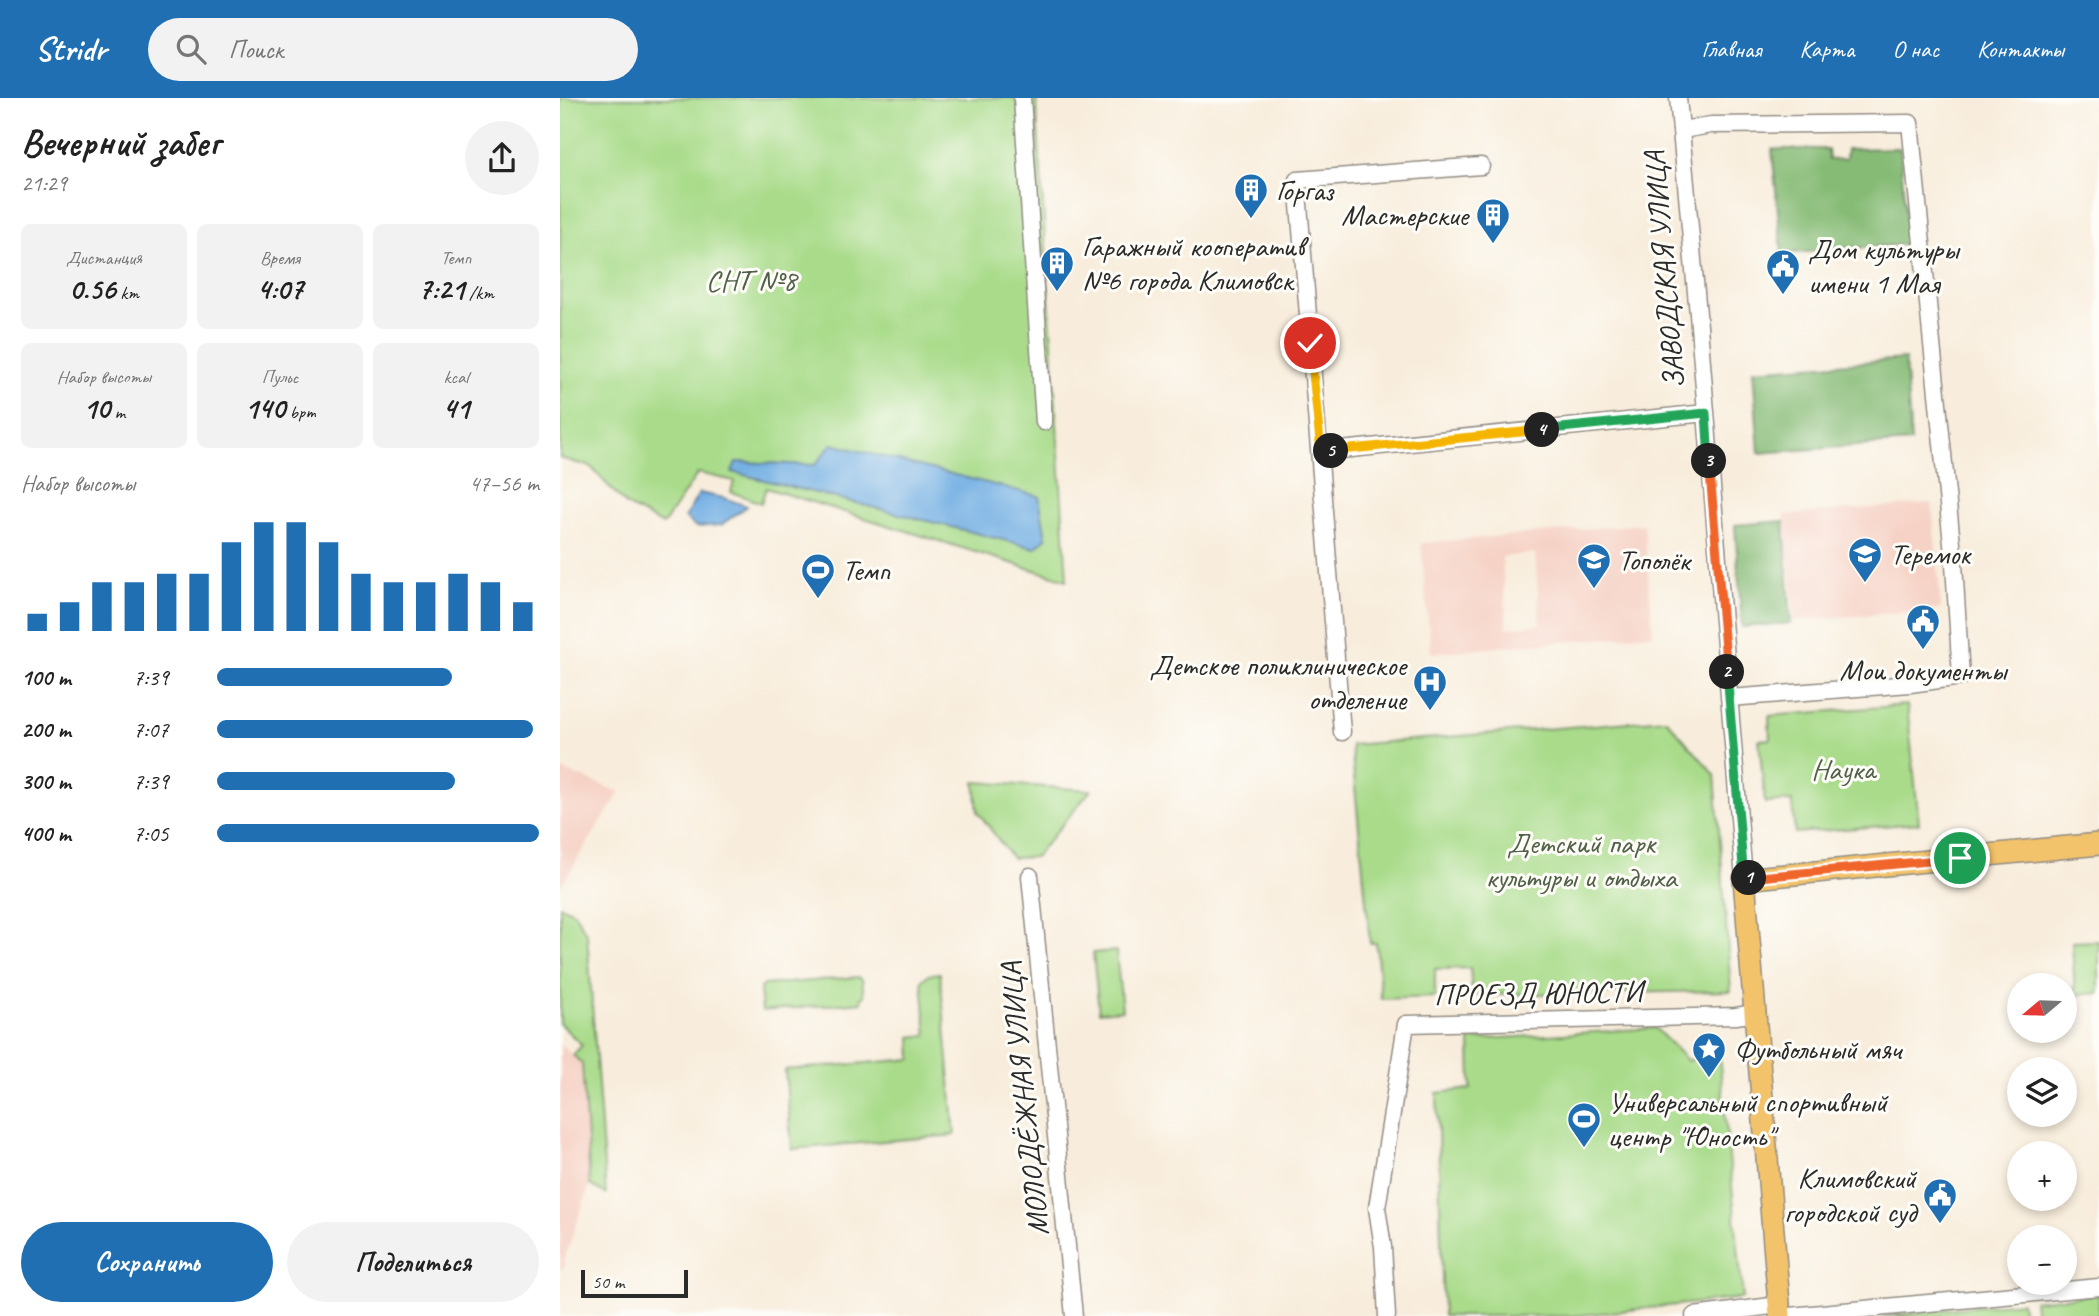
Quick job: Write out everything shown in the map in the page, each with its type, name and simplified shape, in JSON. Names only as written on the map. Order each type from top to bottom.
[{"type":"main road","points":[[1744,879],[2099,844]]},
{"type":"main road","name":"ЗАВОДСКАЯ УЛИЦА","points":[[1744,879],[1783,1312]]},
{"type":"street","points":[[1022,98],[1044,422]]},
{"type":"street","name":"ЗАВОДСКАЯ УЛИЦА","points":[[1678,98],[1744,879]]},
{"type":"street","points":[[1682,130],[1710,125],[1910,123],[1954,564],[1962,677],[1910,684],[1729,698]]},
{"type":"street","points":[[1342,732],[1297,180],[1481,166]]},
{"type":"street","points":[[1321,452],[1706,413]]},
{"type":"street","name":"МОЛОДЁЖНАЯ УЛИЦА","points":[[1030,876],[1073,1316]]},
{"type":"street","name":"ПРОЕЗД ЮНОСТИ","points":[[1387,1316],[1383,1247],[1377,1208],[1406,1024],[1736,1016],[1755,1013]]},
{"type":"street","points":[[1694,1316],[1783,1312],[2099,1287]]},
{"type":"shaded area","name":"Теремок","points":[[1932,503],[1941,609],[1794,621],[1785,515]]},
{"type":"shaded area","name":"Тополёк","points":[[1644,524],[1653,634],[1431,653],[1421,543]],"holes":[[[1535,553],[1540,624],[1507,628],[1502,557]]]},
{"type":"shaded area","points":[[560,769],[620,792],[560,887]]},
{"type":"shaded area","points":[[560,1044],[582,1064],[590,1185],[564,1260],[565,1266],[560,1271]]},
{"type":"green space","name":"СНТ №8","points":[[560,98],[1036,98],[1067,580],[766,488],[761,503],[731,492],[734,481],[698,473],[663,525],[626,505],[591,467],[560,458]],"holes":[[[737,462],[815,465],[1046,538],[1035,548],[732,472]]]},
{"type":"green space","points":[[1900,148],[1908,244],[1782,254],[1772,149],[1828,149],[1829,160],[1846,159],[1847,149]]},
{"type":"green space","points":[[1905,359],[1911,442],[1759,453],[1753,370]]},
{"type":"green space","points":[[1784,521],[1791,623],[1742,627],[1735,525]]},
{"type":"green space","name":"Наука","points":[[1907,705],[1919,823],[1795,833],[1792,801],[1765,803],[1759,740],[1770,739],[1769,716]]},
{"type":"green space","name":"Детский парк культуры и отдыха","points":[[1666,719],[1715,775],[1731,991],[1472,995],[1470,968],[1435,969],[1435,997],[1381,999],[1376,943],[1370,943],[1351,745]]},
{"type":"green space","points":[[975,782],[1091,790],[1035,857],[1012,858],[978,812]]},
{"type":"green space","points":[[560,906],[574,912],[587,935],[606,1194],[590,1185],[582,1064],[573,1055],[582,1045],[560,1024]]},
{"type":"green space","points":[[2099,941],[2099,993],[2077,995],[2072,942]]},
{"type":"green space","points":[[1116,951],[1122,1010],[1099,1012],[1093,953]]},
{"type":"green space","points":[[940,973],[955,1135],[792,1149],[785,1070],[912,1059],[911,1037],[927,1035],[922,982],[927,976]]},
{"type":"green space","points":[[859,977],[862,979],[862,1002],[762,1011],[760,988],[764,985]]},
{"type":"green space","name":"Универсальный спортивный центр \"Юность\"","points":[[1655,1028],[1688,1061],[1699,1056],[1719,1055],[1743,1298],[1573,1316],[1443,1316],[1437,1093],[1471,1089],[1470,1040]]},
{"type":"green space","points":[[2099,1294],[2099,1315],[2036,1316],[2034,1301]]},
{"type":"green space","points":[[2021,1302],[2023,1316],[1877,1316]]},
{"type":"water","points":[[832,444],[1039,496],[1046,538],[1035,548],[732,472],[736,462],[815,465]]},
{"type":"water","points":[[699,493],[747,506],[721,525],[696,527],[685,518]]},
{"type":"place","name":"Горгаз","points":[[1251,220]]},
{"type":"place","name":"Мастерские","points":[[1493,245]]},
{"type":"place","name":"Гаражный кооператив №6 города Климовск","points":[[1057,293]]},
{"type":"place","name":"Дом культуры имени 1 Мая","points":[[1783,296]]},
{"type":"place","name":"Теремок","points":[[1865,584]]},
{"type":"place","name":"Тополёк","points":[[1594,590]]},
{"type":"place","name":"Темп","points":[[818,600]]},
{"type":"place","name":"Мои документы","points":[[1923,651]]},
{"type":"place","name":"Детское поликлиническое отделение","points":[[1430,712]]},
{"type":"place","name":"Футбольный мяч","points":[[1709,1079]]},
{"type":"place","name":"Универсальный спортивный центр \"Юность\"","points":[[1584,1149]]},
{"type":"place","name":"Климовский городской суд","points":[[1940,1225]]},
{"type":"route","points":[[1310,343],[1321,452],[1706,413],[1744,879],[1960,858]]}]
